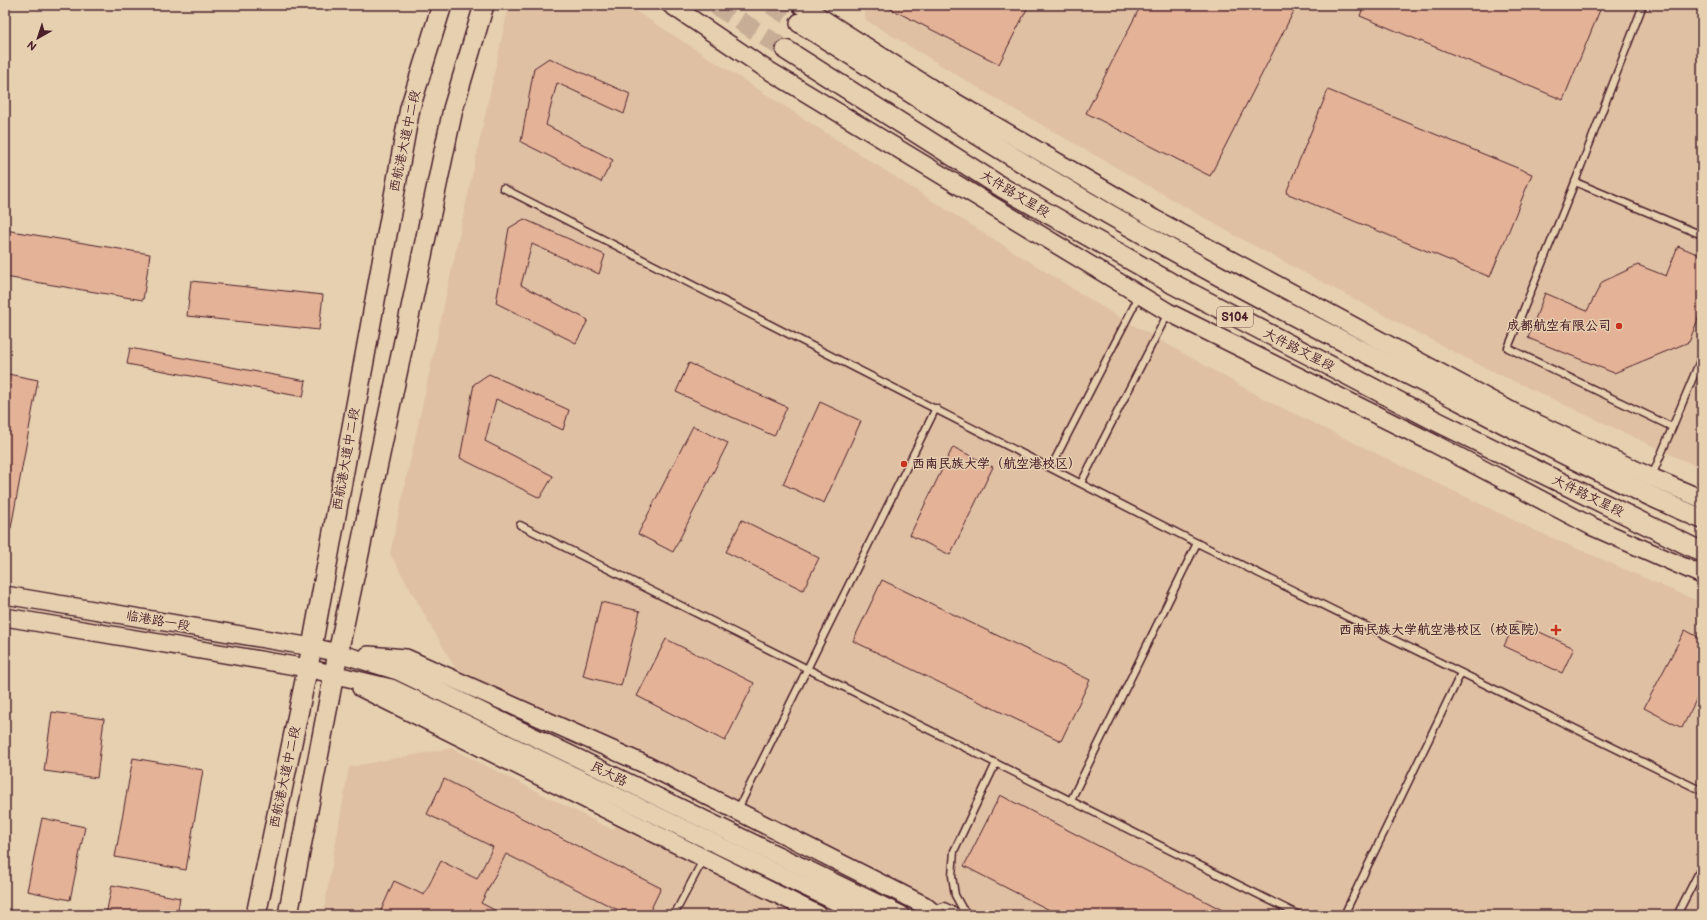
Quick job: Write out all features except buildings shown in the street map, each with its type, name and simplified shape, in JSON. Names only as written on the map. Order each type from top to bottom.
[{"type":"main road","name":"西航港大道中二段","points":[[256,915],[312,647],[410,108],[442,5]]},
{"type":"main road","points":[[288,915],[338,653],[454,109],[484,5]]},
{"type":"main road","name":"大件路文星段","points":[[800,14],[1046,177],[1193,262],[1335,338],[1495,420],[1658,500],[1702,518]]},
{"type":"main road","name":"大件路文星段","points":[[786,50],[1003,188],[1173,284],[1434,420],[1702,552]]},
{"type":"street","points":[[671,5],[763,67],[1138,296],[1435,444],[1591,526],[1702,575]]},
{"type":"street","points":[[800,14],[931,88],[1153,218],[1517,414],[1702,500]]},
{"type":"street","name":"临港路一段","points":[[5,595],[312,647]]},
{"type":"street","name":"临港路一段","points":[[5,616],[307,668]]},
{"type":"street","name":"民大路","points":[[312,647],[338,653],[398,671],[901,915]]},
{"type":"street","points":[[338,653],[406,658],[644,764],[924,905],[934,913]]},
{"type":"street","name":"民大路","points":[[307,668],[390,688],[864,915]]},
{"type":"street","points":[[334,674],[819,915]]},
{"type":"lane","points":[[1643,5],[1575,182],[1508,348],[1672,427]]},
{"type":"lane","points":[[1575,182],[1702,234]]},
{"type":"lane","points":[[503,188],[936,408],[1197,543],[1702,791]]},
{"type":"lane","points":[[1051,468],[1138,296]]},
{"type":"lane","points":[[1081,483],[1168,312]]},
{"type":"lane","points":[[1651,477],[1702,356]]},
{"type":"lane","points":[[737,811],[936,408]]},
{"type":"lane","points":[[520,525],[1299,915]]},
{"type":"lane","points":[[1070,800],[1197,543]]},
{"type":"lane","points":[[1344,915],[1461,672]]},
{"type":"lane","points":[[969,915],[962,908],[955,895],[952,876],[954,851],[996,763]]},
{"type":"lane","points":[[674,915],[704,857]]},
{"type":"lane","points":[[1677,915],[1702,866]]},
{"type":"lane","points":[[934,913],[944,906],[963,915]]},
{"type":"shaded area","name":"西南民族大学（航空港校区）","points":[[509,5],[626,5],[939,205],[1112,313],[1266,400],[1532,529],[1702,603],[1702,915],[921,915],[640,774],[646,759],[455,668],[390,554]]},
{"type":"shaded area","points":[[863,5],[1702,5],[1702,469],[1473,362],[1243,240],[1000,101],[866,20]]},
{"type":"shaded area","points":[[451,748],[613,830],[626,803],[839,915],[323,915],[349,767]]},
{"type":"tunnel","points":[[715,5],[786,50]]},
{"type":"tunnel","points":[[771,5],[800,23]]},
{"type":"place","name":"成都航空有限公司","points":[[1619,326]]},
{"type":"place","name":"西南民族大学（航空港校区）","points":[[904,464]]},
{"type":"place","name":"西南民族大学航空港校区（校医院）","points":[[1556,630]]}]
